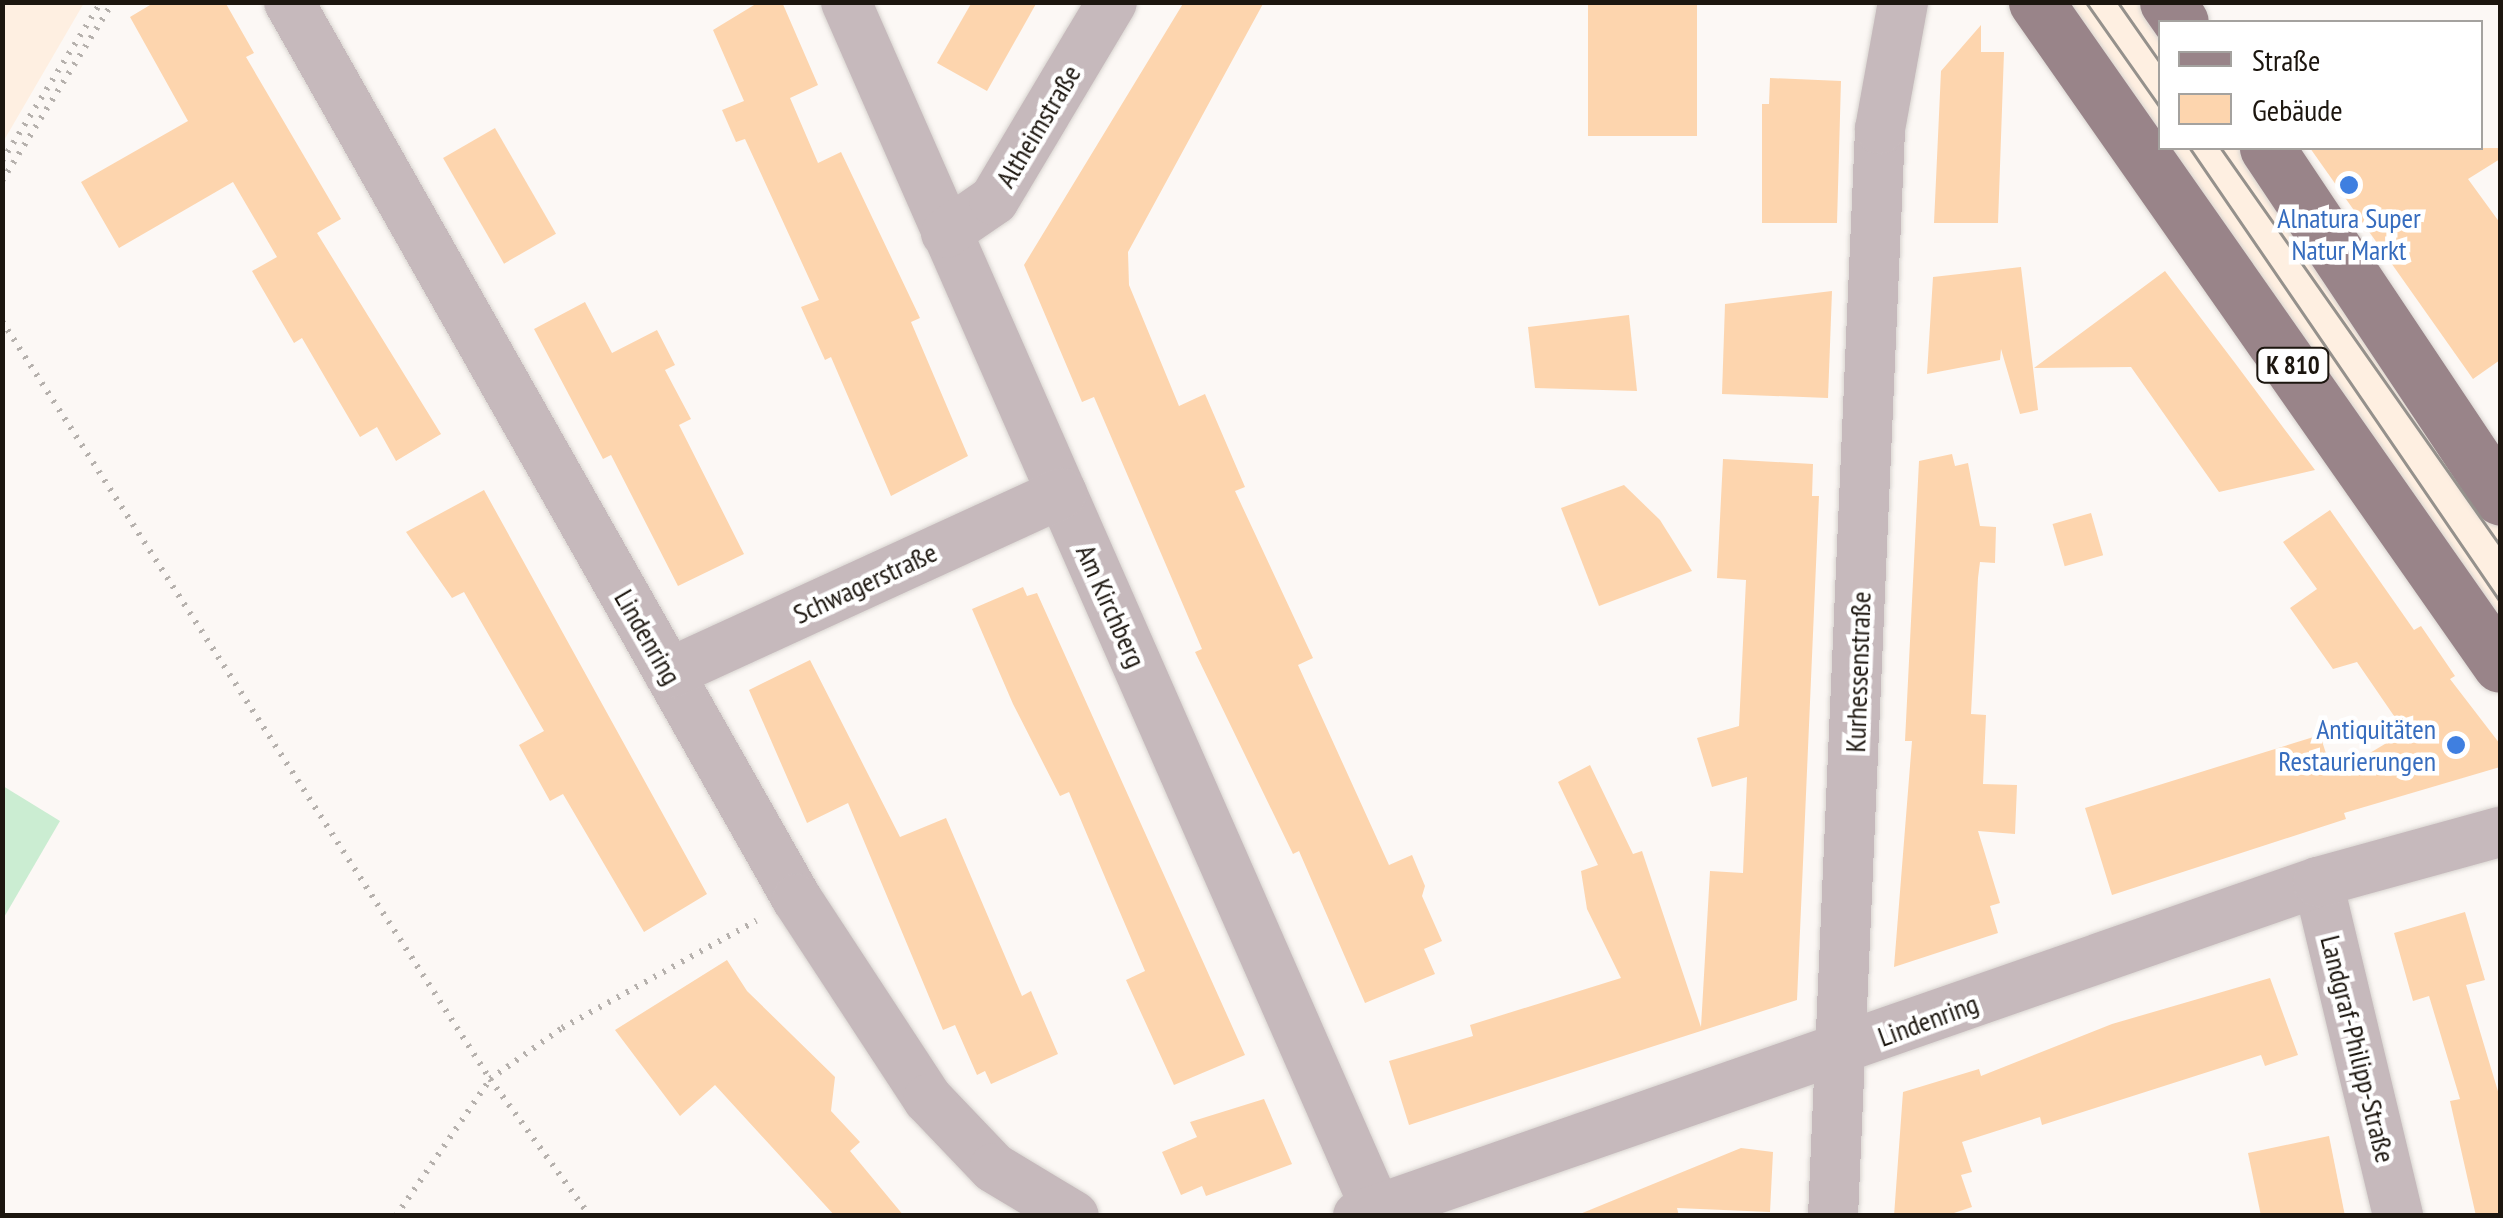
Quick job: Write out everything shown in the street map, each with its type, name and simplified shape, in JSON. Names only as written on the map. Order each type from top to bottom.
[{"type":"main road","name":"K 810","points":[[2030,5],[2500,665]]},
{"type":"main road","points":[[2268,150],[2500,498]]},
{"type":"street","name":"Lindenring","points":[[289,2],[797,899],[928,1099],[994,1168],[1074,1216]]},
{"type":"street","name":"Am Kirchberg","points":[[846,2],[1062,493],[1366,1212]]},
{"type":"street","name":"Altheimstraße","points":[[946,233],[994,200],[1112,2]]},
{"type":"street","name":"Kurhessenstraße","points":[[1834,1216],[1880,129],[1901,7]]},
{"type":"street","name":"Schwagerstraße","points":[[669,673],[1062,493]]},
{"type":"street","name":"Lindenring","points":[[1366,1212],[2318,882],[2500,832]]},
{"type":"street","name":"Landgraf-Philipp-Straße","points":[[2318,882],[2398,1216]]},
{"type":"path","points":[[2,161],[101,2]]},
{"type":"path","points":[[2,181],[113,2]]},
{"type":"path","points":[[2,321],[490,1080],[590,1216]]},
{"type":"path","points":[[396,1216],[490,1080],[562,1028],[797,899]]},
{"type":"shaded area","points":[[2,3],[84,3],[3,142]]},
{"type":"shaded area","points":[[2067,3],[2143,3],[2158,23],[2158,133]]},
{"type":"shaded area","points":[[2169,150],[2250,150],[2500,506],[2500,620]]},
{"type":"green space","points":[[3,786],[60,821],[3,919]]},
{"type":"building","points":[[155,2],[225,2],[254,53],[246,57],[341,219],[317,233],[441,434],[396,461],[377,427],[360,437],[302,338],[294,343],[252,271],[277,257],[233,182],[119,248],[81,182],[188,121],[130,17]]},
{"type":"building","points":[[759,2],[782,2],[818,85],[790,98],[818,163],[841,152],[920,318],[911,322],[968,456],[891,496],[831,357],[825,360],[801,307],[819,300],[745,139],[736,142],[722,110],[744,101],[713,30]]},
{"type":"building","points":[[972,2],[1037,2],[987,91],[937,63]]},
{"type":"building","points":[[1184,2],[1264,2],[1128,252],[1129,285],[1179,406],[1205,394],[1245,487],[1235,491],[1313,658],[1298,665],[1389,865],[1412,855],[1425,886],[1422,896],[1442,941],[1424,949],[1435,974],[1365,1003],[1299,851],[1293,854],[1195,652],[1202,649],[1094,397],[1082,402],[1024,265]]},
{"type":"building","points":[[1588,2],[1697,2],[1697,136],[1588,136]]},
{"type":"building","points":[[1981,25],[1981,52],[2004,52],[1998,223],[1934,223],[1941,71]]},
{"type":"building","points":[[1770,78],[1841,81],[1837,223],[1762,223],[1762,104],[1769,104]]},
{"type":"building","points":[[495,128],[556,234],[504,264],[443,158]]},
{"type":"building","points":[[2500,148],[2500,159],[2468,179],[2500,223],[2500,360],[2473,379],[2311,150]]},
{"type":"building","points":[[2021,267],[2038,410],[2020,414],[2001,349],[2000,360],[1927,374],[1933,277]]},
{"type":"building","points":[[2165,271],[2315,470],[2219,492],[2131,367],[2034,368]]},
{"type":"building","points":[[1832,291],[1828,398],[1722,394],[1725,304]]},
{"type":"building","points":[[585,302],[612,353],[657,330],[675,365],[665,370],[691,419],[679,425],[744,554],[678,586],[611,455],[603,459],[534,329]]},
{"type":"building","points":[[1629,315],[1637,391],[1535,388],[1528,327]]},
{"type":"building","points":[[1952,454],[1955,466],[1968,463],[1980,526],[1996,527],[1995,563],[1980,562],[1971,714],[1986,715],[1983,784],[2017,785],[2015,834],[1978,831],[2000,903],[1990,906],[1998,933],[1894,967],[1912,741],[1905,741],[1919,461]]},
{"type":"building","points":[[1723,459],[1813,464],[1812,496],[1819,496],[1797,1000],[1409,1125],[1389,1061],[1473,1036],[1470,1025],[1621,978],[1587,909],[1581,871],[1598,865],[1558,782],[1590,765],[1633,854],[1642,851],[1701,1027],[1710,871],[1743,873],[1747,777],[1712,787],[1697,738],[1739,726],[1746,580],[1717,578]]},
{"type":"building","points":[[1624,485],[1660,520],[1692,571],[1599,606],[1561,508]]},
{"type":"building","points":[[484,490],[707,894],[644,932],[563,794],[550,801],[519,745],[544,731],[464,592],[452,598],[406,532]]},
{"type":"building","points":[[2330,510],[2414,630],[2421,626],[2455,676],[2450,679],[2500,744],[2500,767],[2344,813],[2346,819],[2112,895],[2085,808],[2320,735],[2333,775],[2405,732],[2357,662],[2333,669],[2290,608],[2317,589],[2283,542]]},
{"type":"building","points":[[2091,513],[2103,555],[2065,566],[2053,524]]},
{"type":"building","points":[[1023,587],[1027,596],[1037,593],[1245,1055],[1174,1085],[1126,980],[1145,971],[1069,792],[1060,796],[1013,704],[972,609]]},
{"type":"building","points":[[810,660],[900,837],[946,818],[1022,996],[1031,991],[1058,1054],[991,1084],[985,1071],[977,1075],[955,1025],[943,1030],[848,803],[807,823],[749,690]]},
{"type":"building","points":[[2465,912],[2485,980],[2466,985],[2500,1098],[2500,1216],[2476,1216],[2450,1101],[2460,1099],[2429,996],[2413,1001],[2394,933]]},
{"type":"building","points":[[727,960],[747,991],[835,1077],[831,1111],[860,1142],[850,1151],[904,1216],[835,1216],[715,1085],[680,1116],[615,1030]]},
{"type":"building","points":[[2270,978],[2298,1055],[2265,1066],[2261,1055],[2042,1125],[2040,1117],[1962,1142],[1972,1172],[1961,1175],[1972,1207],[1945,1216],[1894,1216],[1903,1092],[1979,1069],[1981,1076],[2112,1024]]},
{"type":"building","points":[[1264,1099],[1292,1164],[1206,1196],[1202,1186],[1181,1195],[1162,1152],[1197,1137],[1190,1122]]},
{"type":"building","points":[[2329,1136],[2345,1216],[2261,1216],[2248,1153]]},
{"type":"building","points":[[1741,1148],[1773,1152],[1770,1212],[1677,1208],[1679,1216],[1575,1216]]},
{"type":"tram line","points":[[2086,2],[2158,104]]},
{"type":"tram line","points":[[2118,2],[2158,59]]},
{"type":"tram line","points":[[2191,150],[2500,601]]},
{"type":"tram line","points":[[2222,150],[2500,545]]},
{"type":"place","name":"Alnatura Super Natur Markt","points":[[2349,185]]},
{"type":"place","name":"Antiquitäten Restaurierungen","points":[[2456,745]]}]
